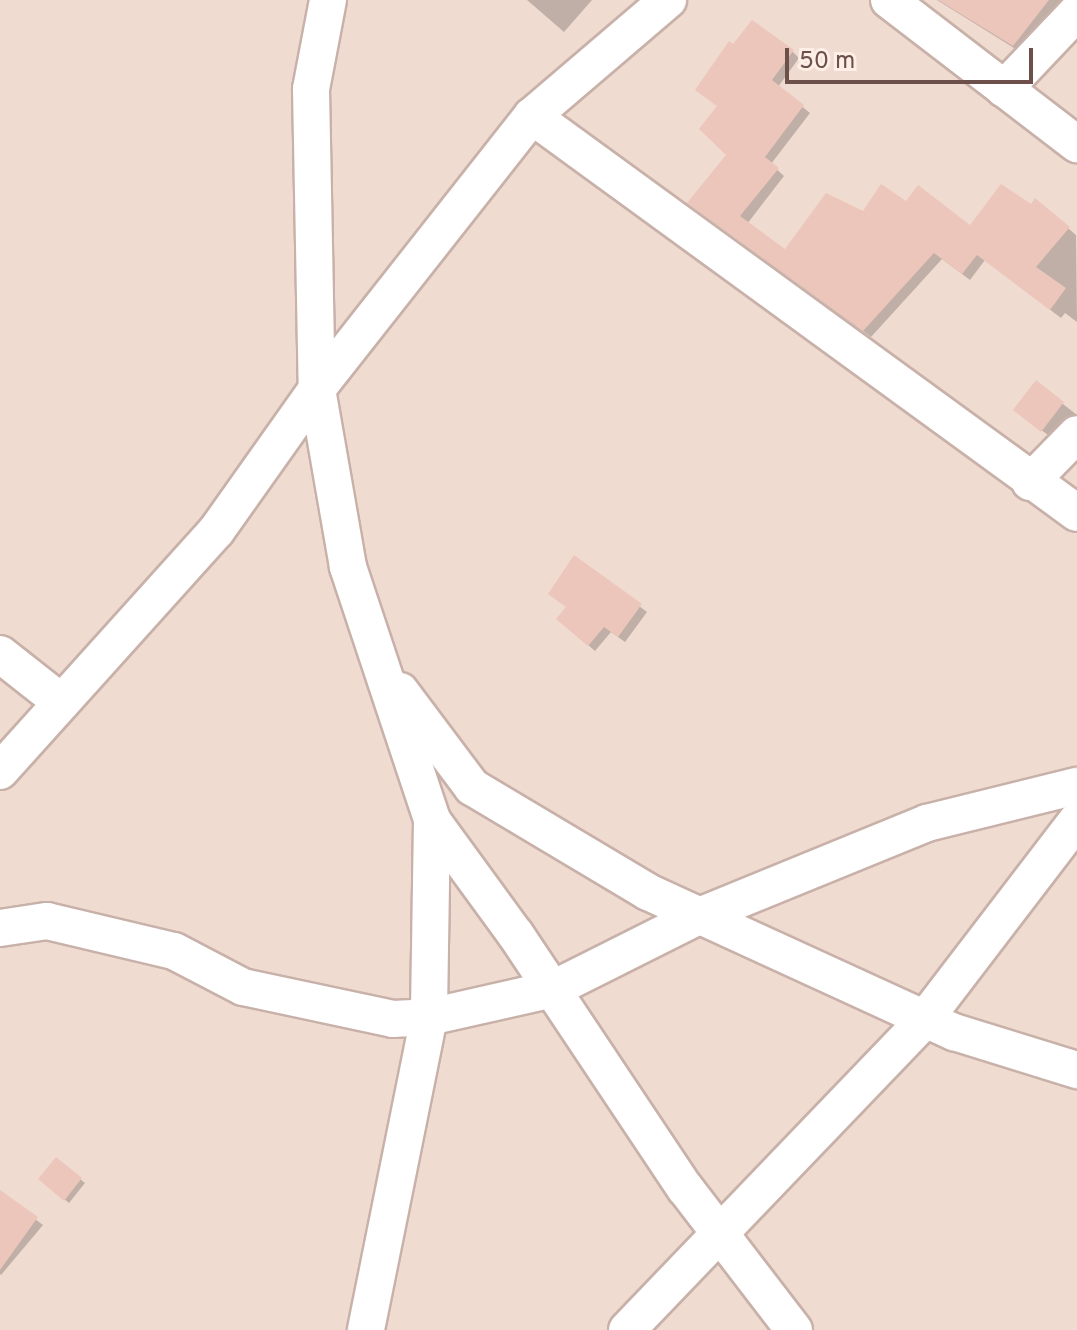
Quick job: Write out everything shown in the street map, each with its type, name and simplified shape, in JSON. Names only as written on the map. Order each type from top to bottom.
[{"type":"street","points":[[328,0],[311,89],[317,389],[348,567],[432,820],[553,989],[720,1233],[794,1330]]},
{"type":"street","points":[[0,771],[217,530],[317,389],[532,116],[668,0]]},
{"type":"street","points":[[889,0],[1077,144]]},
{"type":"street","points":[[1004,89],[1077,12]]},
{"type":"street","points":[[532,116],[1030,482],[1077,513]]},
{"type":"street","points":[[1030,482],[1077,434]]},
{"type":"street","points":[[0,654],[61,702]]},
{"type":"street","points":[[381,667],[472,787],[648,892],[925,1019],[1077,1070]]},
{"type":"street","points":[[0,928],[47,921],[174,951],[243,987],[393,1019],[429,1017],[553,989],[699,916],[927,823],[1077,786]]},
{"type":"street","points":[[366,1330],[429,1017],[432,820]]},
{"type":"street","points":[[627,1330],[925,1019],[1077,820]]},
{"type":"shaded area","points":[[0,0],[1077,0],[1077,1330],[0,1330]]},
{"type":"building","points":[[938,0],[1049,0],[1013,46]]},
{"type":"building","points":[[752,20],[794,50],[772,80],[804,105],[765,157],[779,168],[740,216],[785,249],[826,193],[863,211],[881,184],[906,201],[918,185],[970,225],[1001,184],[1031,204],[1035,198],[1070,227],[1036,267],[1066,288],[1050,310],[977,255],[962,274],[934,253],[863,331],[687,203],[726,155],[699,129],[717,106],[695,90],[729,41],[733,44]]},
{"type":"building","points":[[1036,380],[1064,402],[1041,432],[1013,410]]},
{"type":"building","points":[[574,555],[642,604],[618,637],[604,627],[588,646],[556,619],[566,607],[548,594]]},
{"type":"building","points":[[56,1157],[82,1178],[64,1201],[38,1179]]},
{"type":"building","points":[[0,1190],[38,1217],[0,1270]]}]
